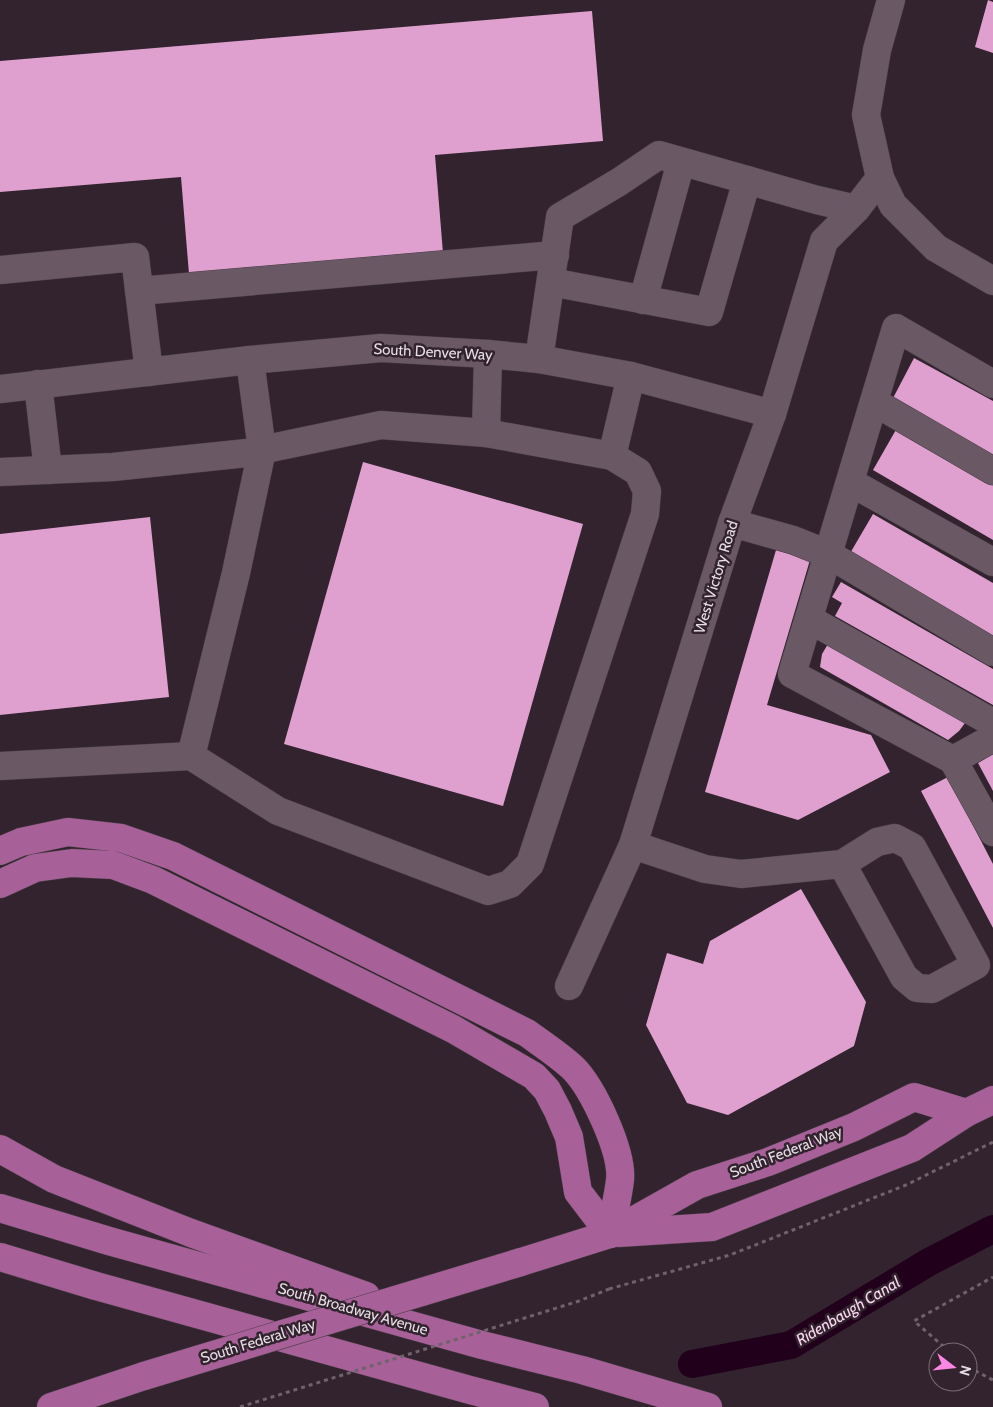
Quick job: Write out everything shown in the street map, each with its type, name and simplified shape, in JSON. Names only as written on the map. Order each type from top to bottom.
[{"type":"main road","points":[[0,851],[21,842],[68,832],[121,838],[173,856],[527,1033],[573,1068],[585,1082],[606,1122],[614,1145],[620,1178],[610,1234]]},
{"type":"main road","points":[[0,884],[35,868],[72,863],[113,865],[153,880],[453,1029],[510,1061],[534,1076],[547,1090],[569,1137],[578,1192],[610,1234]]},
{"type":"main road","name":"South Federal Way","points":[[51,1407],[144,1376],[610,1234],[697,1185],[768,1162],[854,1126],[914,1097],[966,1113]]},
{"type":"main road","name":"South Federal Way","points":[[610,1234],[712,1226],[912,1148],[966,1113],[993,1100]]},
{"type":"main road","points":[[0,1149],[54,1179],[191,1233],[367,1296],[482,1346]]},
{"type":"main road","name":"South Broadway Avenue","points":[[0,1208],[109,1241],[482,1346],[582,1370],[708,1407]]},
{"type":"main road","points":[[0,1257],[106,1289],[536,1407]]},
{"type":"street","points":[[891,0],[877,50],[866,115],[880,178],[893,205],[936,248],[993,282]]},
{"type":"street","points":[[539,358],[560,217],[619,182],[659,155],[817,200],[856,209]]},
{"type":"street","points":[[643,300],[681,162]]},
{"type":"street","name":"West Victory Road","points":[[569,986],[633,845],[732,523],[772,414],[824,241],[856,209],[880,178]]},
{"type":"street","points":[[551,282],[709,312],[747,180]]},
{"type":"street","points":[[139,291],[555,256]]},
{"type":"street","points":[[0,270],[135,258],[149,372]]},
{"type":"street","points":[[992,828],[953,760],[792,674],[896,328],[993,384]]},
{"type":"street","name":"South Denver Way","points":[[0,389],[250,360],[381,348],[539,358],[631,376],[772,414]]},
{"type":"street","points":[[486,433],[488,354]]},
{"type":"street","points":[[191,756],[236,573],[262,450],[250,360]]},
{"type":"street","points":[[612,456],[631,376]]},
{"type":"street","points":[[38,384],[48,470]]},
{"type":"street","points":[[874,402],[993,470]]},
{"type":"street","points":[[0,472],[113,467],[262,450],[381,425],[486,433],[612,456],[638,472],[647,491],[645,514],[530,864],[510,884],[488,891],[278,811],[191,756],[0,766]]},
{"type":"street","points":[[850,482],[993,562]]},
{"type":"street","points":[[732,523],[792,540],[828,554],[993,652]]},
{"type":"street","points":[[809,619],[993,723]]},
{"type":"street","points":[[953,760],[993,738]]},
{"type":"street","points":[[633,845],[705,869],[741,874],[842,864],[877,842],[895,838],[912,847],[985,970],[932,989],[917,988],[904,977],[842,864]]},
{"type":"path","points":[[240,1407],[570,1304],[609,1289],[730,1255],[906,1185],[993,1142]]},
{"type":"path","points":[[938,1342],[914,1321],[993,1277]]},
{"type":"path","points":[[978,1372],[993,1380]]},
{"type":"building","points":[[988,0],[993,2],[993,53],[975,47]]},
{"type":"building","points":[[592,11],[603,141],[435,155],[443,253],[189,274],[181,177],[0,192],[0,61]]},
{"type":"building","points":[[914,358],[993,401],[993,455],[892,400]]},
{"type":"building","points":[[897,428],[993,484],[993,540],[873,470]]},
{"type":"building","points":[[363,462],[583,524],[503,806],[284,744]]},
{"type":"building","points":[[873,514],[993,583],[993,638],[849,555]]},
{"type":"building","points":[[150,517],[169,697],[0,715],[0,534]]},
{"type":"building","points":[[776,550],[810,560],[767,705],[871,735],[890,772],[798,820],[705,792]]},
{"type":"building","points":[[841,582],[993,669],[993,705],[835,616],[842,603],[832,597]]},
{"type":"building","points":[[828,644],[965,723],[948,740],[820,667],[822,654]]},
{"type":"building","points":[[993,754],[993,791],[978,763]]},
{"type":"building","points":[[948,777],[993,864],[993,928],[921,791]]},
{"type":"building","points":[[801,889],[866,1002],[854,1046],[728,1115],[687,1103],[646,1025],[667,953],[703,964],[710,941]]},
{"type":"waterway","name":"Ridenbaugh Canal","points":[[692,1364],[791,1345],[929,1262],[993,1229]]}]
